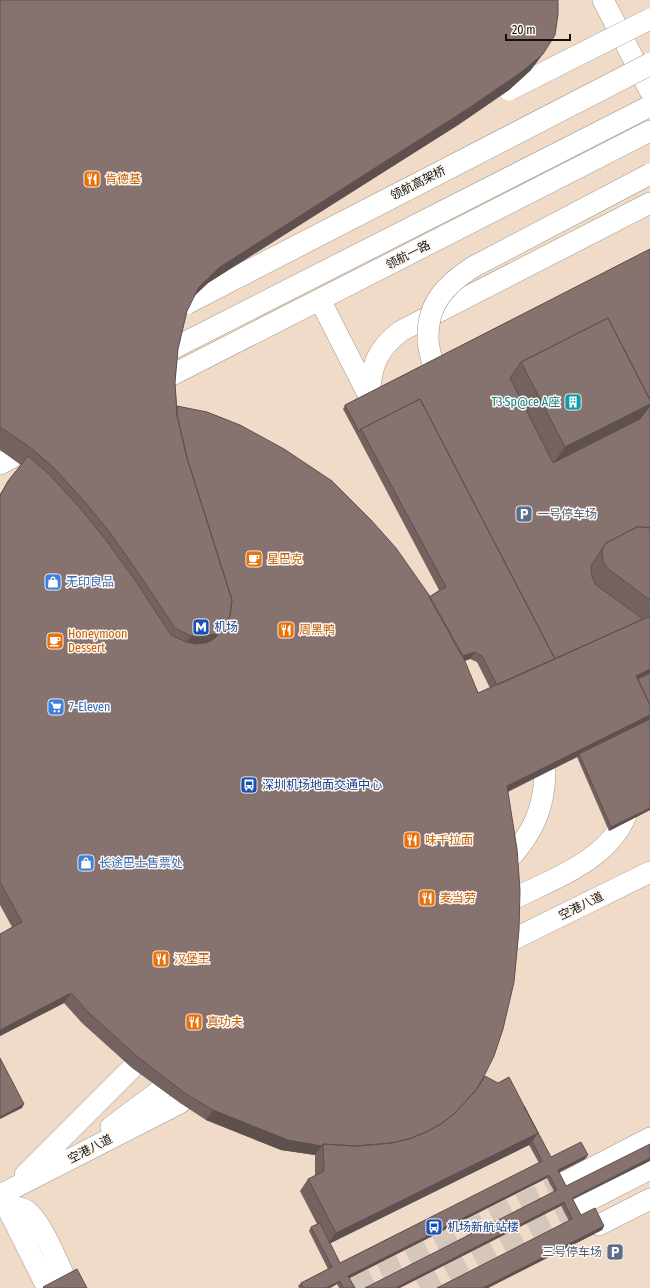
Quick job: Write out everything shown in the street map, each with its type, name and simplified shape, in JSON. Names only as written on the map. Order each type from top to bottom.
[{"type":"main road","name":"领航高架桥","points":[[187,303],[650,64]]},
{"type":"street","points":[[603,0],[650,91]]},
{"type":"street","points":[[509,90],[650,19]]},
{"type":"street","points":[[170,350],[650,106]]},
{"type":"street","name":"领航一路","points":[[166,378],[650,131]]},
{"type":"street","points":[[436,371],[428,340],[429,321],[435,304],[444,289],[459,276],[473,267],[650,174]]},
{"type":"street","points":[[320,300],[369,396],[372,372],[380,352],[389,340],[400,331],[650,203]]},
{"type":"street","points":[[510,858],[522,844],[536,819],[543,795],[545,773]]},
{"type":"street","points":[[513,899],[582,865],[595,856],[614,837],[628,812],[632,781]]},
{"type":"street","name":"空港八道","points":[[512,940],[647,871]]},
{"type":"street","points":[[3,1199],[132,1068]]},
{"type":"street","points":[[56,1166],[162,1089]]},
{"type":"street","name":"空港八道","points":[[3,1199],[56,1166],[180,1103]]},
{"type":"street","points":[[561,1184],[650,1138]]},
{"type":"street","points":[[574,1208],[650,1169]]},
{"type":"street","points":[[3,1199],[28,1211],[36,1220],[65,1278]]},
{"type":"street","points":[[3,1199],[47,1287]]},
{"type":"street","points":[[599,1225],[650,1199]]},
{"type":"shaded area","points":[[0,0],[650,0],[650,1288],[0,1288]]},
{"type":"building","points":[[0,0],[558,0],[555,35],[543,54],[520,73],[469,108],[220,267],[199,287],[187,311],[178,349],[175,382],[177,415],[187,458],[232,600],[230,615],[227,623],[215,634],[200,637],[191,636],[175,628],[111,534],[85,502],[54,468],[31,448],[0,427]]},
{"type":"building","points":[[650,249],[650,400],[608,318],[521,362],[510,378],[553,463],[640,419],[650,406],[650,528],[637,527],[606,543],[591,566],[592,577],[596,585],[643,619],[555,659],[420,399],[361,429],[359,432],[345,405]]},
{"type":"building","name":"T3·Sp@ce A座","points":[[608,318],[650,400],[650,404],[565,447],[521,362]]},
{"type":"building","points":[[420,399],[555,659],[497,685],[482,656],[475,652],[462,656],[429,597],[446,587],[361,429]]},
{"type":"building","name":"深圳机场地面交通中心","points":[[177,406],[207,412],[240,425],[284,449],[332,481],[371,520],[396,548],[429,595],[462,654],[478,693],[650,616],[650,669],[636,676],[650,705],[650,715],[507,786],[517,849],[520,890],[519,930],[514,982],[503,1029],[494,1056],[476,1090],[455,1113],[441,1124],[409,1139],[391,1143],[356,1146],[323,1144],[322,1146],[288,1140],[213,1110],[186,1094],[139,1058],[89,1013],[71,993],[0,1030],[0,934],[22,922],[0,882],[0,496],[8,481],[28,456],[50,475],[106,540],[137,583],[171,635],[186,642],[196,644],[211,641],[227,623],[230,615],[232,600],[187,458],[177,415]]},
{"type":"building","points":[[637,527],[650,528],[650,600],[607,568],[603,561],[602,549],[606,543]]},
{"type":"building","points":[[650,673],[650,705],[638,679]]},
{"type":"building","points":[[650,719],[650,808],[611,827],[579,754]]},
{"type":"building","points":[[0,1058],[24,1104],[0,1117]]},
{"type":"building","points":[[485,1076],[498,1083],[509,1077],[538,1133],[336,1233],[308,1179],[324,1171],[323,1144],[356,1146],[391,1143],[409,1139],[426,1132],[441,1124],[455,1113],[477,1089]]},
{"type":"building","points":[[524,1106],[551,1157],[581,1142],[588,1155],[558,1170],[566,1186],[650,1144],[650,1158],[572,1198],[581,1215],[595,1208],[604,1226],[483,1288],[437,1288],[572,1219],[564,1202],[395,1288],[365,1288],[557,1190],[549,1175],[348,1276],[355,1288],[343,1288],[340,1281],[326,1288],[303,1288],[301,1283],[332,1267],[311,1227],[320,1223],[340,1263],[542,1161],[532,1141],[538,1133]]},
{"type":"building","points":[[77,1269],[87,1288],[43,1287]]},
{"type":"tunnel","points":[[354,1288],[561,1184]]},
{"type":"tunnel","points":[[420,1288],[574,1208]]},
{"type":"place","name":"肯德基","points":[[92,179]]},
{"type":"place","name":"T3·Sp@ce A座","points":[[573,402]]},
{"type":"place","name":"一号停车场","points":[[524,514]]},
{"type":"place","name":"星巴克","points":[[254,559]]},
{"type":"place","name":"无印良品","points":[[53,582]]},
{"type":"place","name":"机场","points":[[201,627]]},
{"type":"place","name":"周黑鸭","points":[[286,630]]},
{"type":"place","name":"Honeymoon Dessert","points":[[55,641]]},
{"type":"place","name":"7-Eleven","points":[[56,707]]},
{"type":"place","name":"深圳机场地面交通中心","points":[[249,785]]},
{"type":"place","name":"味千拉面","points":[[412,840]]},
{"type":"place","name":"长途巴士售票处","points":[[86,863]]},
{"type":"place","name":"麦当劳","points":[[427,898]]},
{"type":"place","name":"汉堡王","points":[[161,959]]},
{"type":"place","name":"真功夫","points":[[194,1022]]},
{"type":"place","name":"机场新航站楼","points":[[434,1227]]},
{"type":"place","name":"三号停车场","points":[[615,1252]]}]
